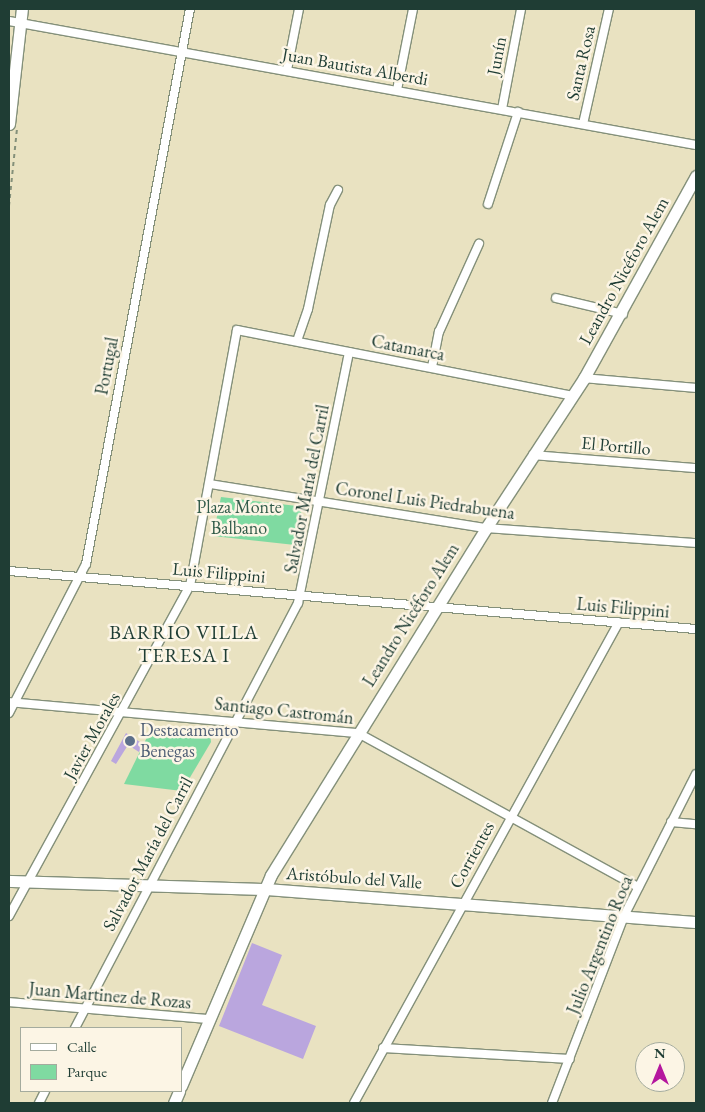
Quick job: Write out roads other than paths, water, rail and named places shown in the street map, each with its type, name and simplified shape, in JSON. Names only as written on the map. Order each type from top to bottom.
[{"type":"street","points":[[9,124],[15,22],[22,9]]},
{"type":"street","name":"Portugal","points":[[9,713],[12,702],[82,577],[190,9]]},
{"type":"street","points":[[288,70],[299,9]]},
{"type":"street","points":[[398,90],[413,9]]},
{"type":"street","name":"Junín","points":[[502,109],[521,9]]},
{"type":"street","name":"Santa Rosa","points":[[583,124],[609,9]]},
{"type":"street","name":"Juan Bautista Alberdi","points":[[15,22],[182,50],[696,145]]},
{"type":"street","points":[[488,204],[518,112]]},
{"type":"street","name":"Leandro Nicéforo Alem","points":[[182,1084],[265,889],[358,733],[437,606],[623,314],[696,176]]},
{"type":"street","points":[[296,341],[308,310],[330,205],[338,190]]},
{"type":"street","points":[[432,367],[439,332],[479,244]]},
{"type":"street","points":[[556,298],[623,314]]},
{"type":"street","name":"Catamarca","points":[[237,330],[572,396]]},
{"type":"street","name":"Javier Morales","points":[[9,916],[190,586],[237,330]]},
{"type":"street","name":"Salvador María del Carril","points":[[76,1027],[148,885],[302,595],[350,352]]},
{"type":"street","points":[[584,378],[696,388]]},
{"type":"street","name":"El Portillo","points":[[533,455],[696,468]]},
{"type":"street","name":"Coronel Luis Piedrabuena","points":[[210,484],[486,528],[696,543]]},
{"type":"street","name":"Luis Filippini","points":[[9,571],[696,629]]},
{"type":"street","name":"Corrientes","points":[[354,1103],[619,622]]},
{"type":"street","name":"Santiago Castromán","points":[[12,702],[358,733],[512,815],[638,887]]},
{"type":"street","name":"Julio Argentino Roca","points":[[552,1103],[624,916],[696,774]]},
{"type":"street","points":[[672,822],[696,824]]},
{"type":"street","name":"Aristóbulo del Valle","points":[[9,881],[265,889],[696,922]]},
{"type":"street","name":"Juan Martinez de Rozas","points":[[9,1002],[209,1020]]},
{"type":"street","points":[[384,1048],[570,1059]]},
{"type":"place","name":"Destacamento Benegas","points":[[130,741]]},
{"type":"district","name":"BARRIO VILLA TERESA I","points":[[184,644]]},
{"type":"park label","name":"Plaza Monte Balbano","points":[[239,518]]}]
